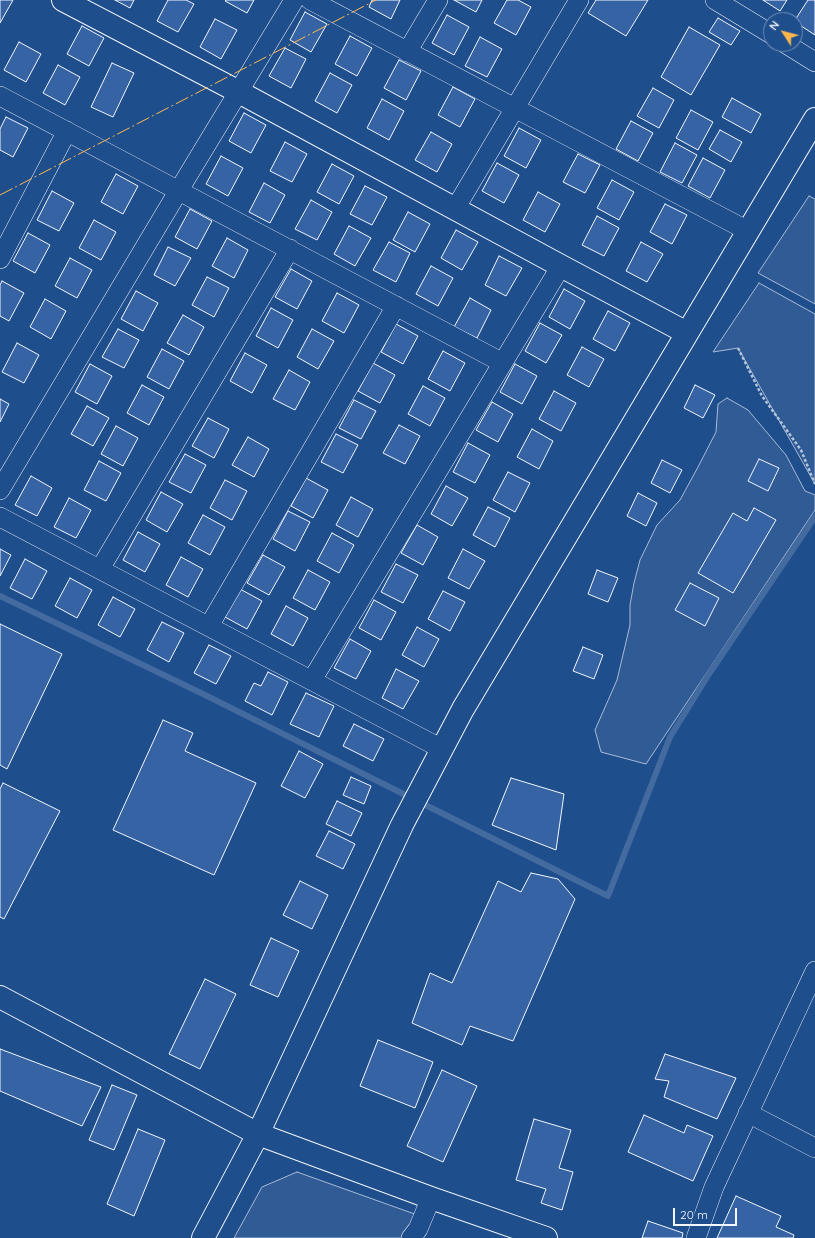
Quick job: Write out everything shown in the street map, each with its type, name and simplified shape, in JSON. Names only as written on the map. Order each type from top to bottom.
[{"type":"street","points":[[63,0],[239,92],[687,333]]},
{"type":"street","points":[[0,490],[294,0]]},
{"type":"street","points":[[310,0],[748,231]]},
{"type":"street","points":[[407,52],[438,0]]},
{"type":"street","points":[[455,209],[579,0]]},
{"type":"street","points":[[716,0],[763,29]]},
{"type":"street","points":[[799,52],[815,62]]},
{"type":"street","points":[[0,96],[503,363]]},
{"type":"street","points":[[203,1238],[258,1134],[402,824],[463,709],[815,119]]},
{"type":"street","points":[[0,259],[67,131]]},
{"type":"street","points":[[100,569],[290,249]]},
{"type":"street","points":[[312,680],[561,266]]},
{"type":"street","points":[[209,626],[396,306]]},
{"type":"street","points":[[0,517],[442,749]]},
{"type":"street","points":[[696,1238],[714,1187],[815,971]]},
{"type":"street","points":[[0,997],[258,1134],[431,1198],[546,1238]]},
{"type":"street","points":[[748,1113],[815,1148]]},
{"type":"street","points":[[411,1238],[418,1229],[431,1198]]},
{"type":"path","points":[[738,348],[762,396],[801,450],[815,484]]},
{"type":"shaded area","points":[[809,196],[815,199],[815,304],[758,273]]},
{"type":"shaded area","points":[[759,283],[815,314],[815,484],[738,348],[713,352]]},
{"type":"shaded area","points":[[727,398],[748,410],[786,455],[805,491],[815,495],[815,510],[646,764],[601,752],[595,730],[617,680],[630,625],[630,605],[640,560],[657,525],[680,500],[698,467],[716,432],[718,404]]},
{"type":"shaded area","points":[[297,1172],[423,1217],[408,1238],[234,1238],[262,1187]]},
{"type":"building","points":[[0,0],[13,0],[0,23]]},
{"type":"building","points":[[115,0],[134,0],[130,8]]},
{"type":"building","points":[[168,0],[186,0],[194,4],[178,32],[157,21]]},
{"type":"building","points":[[254,0],[247,13],[225,1]]},
{"type":"building","points":[[372,0],[400,0],[391,19],[369,7]]},
{"type":"building","points":[[454,0],[482,0],[476,12]]},
{"type":"building","points":[[507,0],[518,0],[531,7],[516,35],[494,23]]},
{"type":"building","points":[[596,0],[648,0],[626,36],[588,13]]},
{"type":"building","points":[[763,0],[787,0],[780,11]]},
{"type":"building","points":[[808,0],[815,0],[815,35],[803,27],[803,12],[800,12]]},
{"type":"building","points":[[305,12],[327,24],[311,52],[290,40]]},
{"type":"building","points":[[447,15],[469,27],[454,55],[432,43]]},
{"type":"building","points":[[718,18],[740,31],[731,45],[709,32]]},
{"type":"building","points":[[215,19],[237,30],[221,59],[200,47]]},
{"type":"building","points":[[82,26],[104,38],[89,66],[67,54]]},
{"type":"building","points":[[689,27],[720,45],[691,95],[661,77]]},
{"type":"building","points":[[350,36],[372,48],[357,76],[335,64]]},
{"type":"building","points":[[480,37],[502,49],[487,77],[465,66]]},
{"type":"building","points":[[19,42],[41,54],[26,82],[4,70]]},
{"type":"building","points":[[285,48],[306,59],[291,88],[269,76]]},
{"type":"building","points":[[399,60],[421,71],[406,100],[384,88]]},
{"type":"building","points":[[112,63],[134,73],[113,117],[91,107]]},
{"type":"building","points":[[58,65],[80,77],[65,105],[43,93]]},
{"type":"building","points":[[330,73],[352,85],[337,113],[315,101]]},
{"type":"building","points":[[453,87],[475,99],[460,127],[438,115]]},
{"type":"building","points":[[653,88],[674,100],[659,128],[637,116]]},
{"type":"building","points":[[732,98],[761,114],[751,133],[722,117]]},
{"type":"building","points":[[382,99],[404,111],[389,140],[367,128]]},
{"type":"building","points":[[691,110],[713,122],[698,150],[676,138]]},
{"type":"building","points":[[244,113],[266,125],[251,153],[229,141]]},
{"type":"building","points":[[6,117],[28,128],[13,157],[0,150],[0,129]]},
{"type":"building","points":[[631,121],[653,133],[638,161],[616,149]]},
{"type":"building","points":[[519,128],[541,140],[526,168],[504,156]]},
{"type":"building","points":[[720,130],[742,142],[731,162],[709,149]]},
{"type":"building","points":[[431,132],[452,144],[437,172],[415,160]]},
{"type":"building","points":[[285,142],[307,154],[292,182],[270,171]]},
{"type":"building","points":[[675,143],[697,155],[682,183],[660,172]]},
{"type":"building","points":[[578,154],[600,165],[585,193],[563,182]]},
{"type":"building","points":[[221,156],[243,168],[228,196],[206,184]]},
{"type":"building","points":[[703,158],[725,170],[710,198],[688,186]]},
{"type":"building","points":[[497,163],[519,175],[504,203],[482,191]]},
{"type":"building","points":[[332,164],[354,176],[339,204],[317,192]]},
{"type":"building","points":[[116,174],[138,186],[123,214],[101,202]]},
{"type":"building","points":[[612,180],[634,192],[619,220],[597,208]]},
{"type":"building","points":[[264,183],[285,195],[270,223],[249,212]]},
{"type":"building","points":[[365,186],[387,197],[372,225],[350,214]]},
{"type":"building","points":[[52,191],[74,203],[59,231],[37,220]]},
{"type":"building","points":[[538,192],[560,204],[545,232],[523,220]]},
{"type":"building","points":[[311,200],[332,212],[317,240],[295,229]]},
{"type":"building","points":[[665,204],[687,215],[672,244],[650,232]]},
{"type":"building","points":[[190,209],[212,221],[197,249],[175,237]]},
{"type":"building","points":[[408,212],[430,224],[415,252],[393,240]]},
{"type":"building","points":[[597,216],[619,228],[604,256],[582,245]]},
{"type":"building","points":[[94,220],[116,232],[101,260],[79,248]]},
{"type":"building","points":[[349,226],[371,238],[355,266],[334,254]]},
{"type":"building","points":[[456,230],[478,242],[462,270],[441,258]]},
{"type":"building","points":[[28,233],[50,245],[35,273],[13,261]]},
{"type":"building","points":[[227,238],[248,250],[234,278],[212,266]]},
{"type":"building","points":[[389,242],[410,253],[396,282],[373,270]]},
{"type":"building","points":[[641,242],[663,254],[647,282],[626,271]]},
{"type":"building","points":[[168,247],[191,258],[175,286],[154,275]]},
{"type":"building","points":[[499,256],[522,268],[506,296],[485,285]]},
{"type":"building","points":[[70,258],[92,270],[77,298],[55,286]]},
{"type":"building","points":[[431,266],[453,278],[438,306],[416,294]]},
{"type":"building","points":[[291,269],[312,281],[297,309],[275,297]]},
{"type":"building","points":[[207,277],[229,288],[214,317],[192,305]]},
{"type":"building","points":[[2,281],[24,293],[9,321],[0,316],[0,285]]},
{"type":"building","points":[[564,289],[585,301],[570,329],[549,317]]},
{"type":"building","points":[[136,291],[158,303],[143,331],[121,319]]},
{"type":"building","points":[[337,293],[359,305],[344,333],[322,321]]},
{"type":"building","points":[[470,298],[491,310],[477,338],[454,327]]},
{"type":"building","points":[[45,299],[66,311],[51,339],[30,327]]},
{"type":"building","points":[[271,308],[293,320],[278,348],[256,336]]},
{"type":"building","points":[[608,311],[630,323],[615,351],[593,339]]},
{"type":"building","points":[[183,315],[204,327],[189,355],[167,343]]},
{"type":"building","points":[[540,323],[562,335],[546,363],[525,351]]},
{"type":"building","points":[[396,324],[418,336],[403,364],[381,352]]},
{"type":"building","points":[[118,329],[139,340],[124,368],[102,357]]},
{"type":"building","points":[[312,329],[334,341],[318,369],[297,357]]},
{"type":"building","points":[[17,343],[39,355],[24,383],[2,372]]},
{"type":"building","points":[[582,347],[604,359],[589,387],[567,375]]},
{"type":"building","points":[[162,349],[184,361],[169,389],[147,377]]},
{"type":"building","points":[[443,351],[465,363],[450,391],[428,379]]},
{"type":"building","points":[[245,353],[267,365],[252,393],[230,381]]},
{"type":"building","points":[[373,363],[395,375],[380,403],[358,391]]},
{"type":"building","points":[[90,364],[112,376],[97,404],[75,392]]},
{"type":"building","points":[[515,364],[537,376],[522,404],[500,392]]},
{"type":"building","points":[[289,370],[310,382],[295,410],[273,399]]},
{"type":"building","points":[[142,385],[164,397],[149,425],[127,413]]},
{"type":"building","points":[[695,385],[715,395],[703,418],[684,408]]},
{"type":"building","points":[[423,386],[445,398],[430,426],[408,414]]},
{"type":"building","points":[[554,391],[576,403],[561,431],[539,419]]},
{"type":"building","points":[[0,399],[9,404],[0,422]]},
{"type":"building","points":[[354,400],[376,411],[361,439],[339,428]]},
{"type":"building","points":[[492,402],[513,414],[498,442],[476,430]]},
{"type":"building","points":[[87,406],[109,418],[93,446],[71,434]]},
{"type":"building","points":[[208,418],[229,429],[214,458],[192,446]]},
{"type":"building","points":[[399,425],[420,436],[405,464],[383,453]]},
{"type":"building","points":[[116,426],[138,438],[123,466],[101,454]]},
{"type":"building","points":[[532,429],[553,441],[539,469],[517,457]]},
{"type":"building","points":[[336,434],[358,445],[343,473],[321,462]]},
{"type":"building","points":[[248,437],[269,449],[254,477],[232,465]]},
{"type":"building","points":[[468,443],[490,455],[475,483],[453,472]]},
{"type":"building","points":[[185,454],[206,465],[191,493],[169,482]]},
{"type":"building","points":[[759,459],[779,468],[768,491],[748,481]]},
{"type":"building","points":[[662,460],[682,470],[670,493],[651,483]]},
{"type":"building","points":[[99,461],[121,473],[106,501],[84,490]]},
{"type":"building","points":[[508,472],[530,483],[515,512],[493,500]]},
{"type":"building","points":[[31,476],[52,488],[37,516],[15,505]]},
{"type":"building","points":[[306,478],[328,490],[313,518],[291,506]]},
{"type":"building","points":[[225,480],[247,491],[232,520],[210,508]]},
{"type":"building","points":[[446,486],[468,498],[452,526],[431,514]]},
{"type":"building","points":[[161,492],[183,504],[167,532],[146,520]]},
{"type":"building","points":[[638,493],[657,503],[646,526],[627,516]]},
{"type":"building","points":[[351,497],[373,509],[358,537],[336,525]]},
{"type":"building","points":[[69,498],[91,510],[76,538],[54,527]]},
{"type":"building","points":[[488,507],[510,518],[495,547],[473,535]]},
{"type":"building","points":[[754,508],[776,520],[733,593],[698,573],[733,513],[747,521]]},
{"type":"building","points":[[288,511],[310,522],[295,551],[273,539]]},
{"type":"building","points":[[203,515],[225,527],[210,555],[188,543]]},
{"type":"building","points":[[417,525],[438,537],[423,565],[401,553]]},
{"type":"building","points":[[138,532],[160,544],[145,572],[123,560]]},
{"type":"building","points":[[332,533],[354,545],[339,573],[317,561]]},
{"type":"building","points":[[0,549],[11,555],[0,576]]},
{"type":"building","points":[[463,549],[485,561],[469,589],[448,578]]},
{"type":"building","points":[[263,555],[285,567],[269,595],[247,583]]},
{"type":"building","points":[[181,557],[203,569],[188,597],[166,585]]},
{"type":"building","points":[[25,559],[47,571],[32,599],[10,588]]},
{"type":"building","points":[[396,564],[418,575],[403,603],[381,592]]},
{"type":"building","points":[[308,570],[330,582],[315,610],[293,598]]},
{"type":"building","points":[[597,570],[618,578],[608,602],[588,594]]},
{"type":"building","points":[[70,578],[92,590],[77,618],[55,606]]},
{"type":"building","points":[[690,583],[719,598],[705,626],[675,610]]},
{"type":"building","points":[[240,589],[262,601],[247,629],[225,617]]},
{"type":"building","points":[[443,591],[465,602],[450,631],[428,619]]},
{"type":"building","points":[[113,597],[135,609],[120,637],[98,625]]},
{"type":"building","points":[[374,600],[396,612],[381,640],[359,628]]},
{"type":"building","points":[[286,606],[308,618],[293,646],[271,634]]},
{"type":"building","points":[[162,622],[184,633],[169,662],[147,650]]},
{"type":"building","points":[[0,624],[62,654],[7,769],[0,765]]},
{"type":"building","points":[[417,627],[439,639],[424,667],[402,655]]},
{"type":"building","points":[[350,639],[371,651],[356,679],[334,668]]},
{"type":"building","points":[[209,645],[231,656],[216,684],[194,673]]},
{"type":"building","points":[[583,647],[603,655],[594,679],[573,671]]},
{"type":"building","points":[[396,669],[419,681],[403,709],[382,698]]},
{"type":"building","points":[[268,672],[288,682],[272,715],[245,701],[254,683],[261,686]]},
{"type":"building","points":[[306,693],[334,706],[319,737],[290,724]]},
{"type":"building","points":[[163,720],[193,733],[185,751],[256,783],[214,875],[113,830]]},
{"type":"building","points":[[354,724],[384,739],[373,761],[343,746]]},
{"type":"building","points":[[299,751],[323,764],[305,798],[281,786]]},
{"type":"building","points":[[351,777],[371,786],[364,804],[343,795]]},
{"type":"building","points":[[511,778],[564,794],[556,850],[492,825]]},
{"type":"building","points":[[3,783],[60,811],[4,919],[0,917],[0,789]]},
{"type":"building","points":[[337,801],[362,813],[351,836],[326,824]]},
{"type":"building","points":[[329,831],[355,844],[343,869],[316,856]]},
{"type":"building","points":[[531,873],[558,879],[575,899],[513,1041],[470,1026],[462,1045],[412,1023],[430,973],[452,983],[498,881],[521,892]]},
{"type":"building","points":[[300,881],[328,895],[312,929],[283,915]]},
{"type":"building","points":[[271,938],[299,951],[278,997],[250,985]]},
{"type":"building","points":[[205,979],[236,994],[200,1069],[169,1054]]},
{"type":"building","points":[[378,1040],[433,1062],[415,1108],[360,1086]]},
{"type":"building","points":[[0,1049],[101,1087],[82,1126],[0,1091]]},
{"type":"building","points":[[665,1054],[736,1078],[717,1119],[664,1097],[669,1081],[655,1079]]},
{"type":"building","points":[[442,1070],[477,1086],[443,1162],[407,1146]]},
{"type":"building","points":[[112,1085],[137,1095],[114,1150],[89,1140]]},
{"type":"building","points":[[644,1115],[684,1133],[687,1125],[713,1136],[693,1181],[628,1152]]},
{"type":"building","points":[[534,1119],[571,1130],[559,1168],[573,1172],[562,1210],[541,1203],[546,1189],[516,1180]]},
{"type":"building","points":[[138,1129],[165,1140],[134,1216],[107,1204]]},
{"type":"building","points":[[736,1196],[781,1216],[776,1227],[794,1235],[793,1238],[717,1238]]},
{"type":"building","points":[[648,1221],[683,1233],[682,1238],[642,1238]]},
{"type":"waterway","points":[[0,596],[201,693],[608,896],[670,737],[709,674],[815,517]]},
{"type":"power","points":[[0,195],[376,0]]}]
